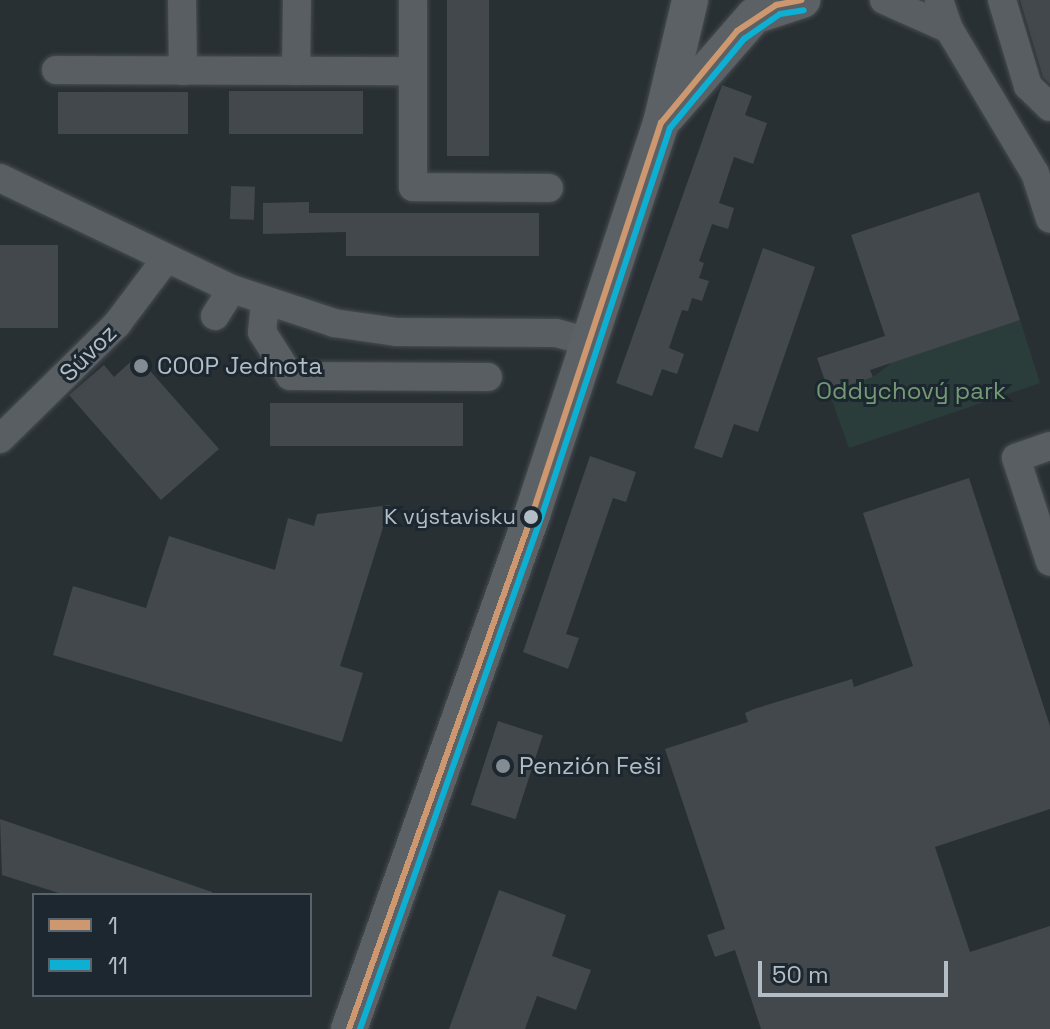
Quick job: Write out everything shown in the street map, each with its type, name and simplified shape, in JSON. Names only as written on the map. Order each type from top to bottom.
[{"type":"main road","points":[[685,69],[690,0]]},
{"type":"main road","points":[[349,1029],[589,342],[661,123],[685,69],[707,0]]},
{"type":"main road","points":[[685,69],[744,0]]},
{"type":"main road","points":[[685,69],[754,16],[802,0]]},
{"type":"street","points":[[182,0],[183,71]]},
{"type":"street","points":[[296,71],[297,0]]},
{"type":"street","points":[[413,0],[413,187],[549,188]]},
{"type":"street","points":[[884,0],[949,29]]},
{"type":"street","points":[[939,0],[949,29],[1042,171],[1050,219]]},
{"type":"street","points":[[1002,0],[1028,86],[1050,107]]},
{"type":"street","points":[[56,70],[413,71]]},
{"type":"street","points":[[0,178],[166,259],[265,303],[365,329],[556,333],[589,342]]},
{"type":"street","name":"Súvoz","points":[[0,439],[117,324],[166,259]]},
{"type":"street","points":[[215,316],[232,289]]},
{"type":"street","points":[[265,303],[262,332],[290,376],[488,377]]},
{"type":"street","points":[[1050,446],[1016,458],[1043,515],[1050,562]]},
{"type":"green space","name":"Oddychový park","points":[[1020,320],[1040,383],[849,448],[829,392],[873,377],[893,362]]},
{"type":"building","points":[[447,0],[489,0],[489,156],[447,156]]},
{"type":"building","points":[[1020,0],[1050,0],[1050,84],[1043,77]]},
{"type":"building","points":[[722,85],[752,96],[745,115],[767,123],[753,164],[734,157],[719,203],[734,208],[728,229],[712,224],[699,261],[704,263],[699,278],[709,281],[702,301],[692,298],[688,311],[682,310],[669,348],[684,354],[677,374],[662,369],[652,396],[616,383]]},
{"type":"building","points":[[229,91],[363,91],[363,134],[229,134]]},
{"type":"building","points":[[58,92],[188,92],[188,134],[58,134]]},
{"type":"building","points":[[231,186],[255,187],[254,220],[230,219]]},
{"type":"building","points":[[979,192],[1020,320],[870,370],[873,377],[829,392],[817,358],[885,336],[851,235]]},
{"type":"building","points":[[309,202],[309,213],[539,213],[539,256],[346,256],[346,232],[263,234],[263,203]]},
{"type":"building","points":[[0,245],[58,245],[58,328],[0,328]]},
{"type":"building","points":[[763,248],[815,267],[758,432],[734,424],[722,458],[694,448]]},
{"type":"building","points":[[137,356],[219,449],[161,500],[69,395],[104,365],[114,377]]},
{"type":"building","points":[[270,403],[463,403],[463,446],[270,446]]},
{"type":"building","points":[[590,456],[636,472],[626,502],[613,498],[566,634],[579,638],[568,669],[523,652]]},
{"type":"building","points":[[969,478],[1050,726],[1050,809],[935,847],[970,952],[1050,926],[1050,1029],[761,1029],[735,950],[715,957],[707,935],[725,929],[665,749],[748,722],[745,713],[754,709],[852,679],[854,687],[913,666],[863,513]]},
{"type":"building","points":[[390,505],[340,666],[363,673],[342,742],[53,655],[73,586],[146,608],[169,536],[275,570],[288,518],[314,526],[317,514]]},
{"type":"building","points":[[498,721],[543,736],[516,819],[471,805]]},
{"type":"building","points":[[0,819],[212,893],[59,893],[2,875]]},
{"type":"building","points":[[499,890],[566,915],[552,956],[591,970],[576,1010],[537,996],[525,1029],[449,1029]]},
{"type":"transit line","name":"1","points":[[349,1029],[532,515],[661,123],[737,31],[776,5],[802,0]]},
{"type":"transit line","name":"11","points":[[360,1029],[541,518],[670,128],[744,39],[780,14],[804,10]]},
{"type":"place","name":"COOP Jednota","points":[[141,366]]},
{"type":"place","name":"K výstavisku","points":[[531,517]]},
{"type":"place","name":"Penzión Feši","points":[[503,766]]}]
